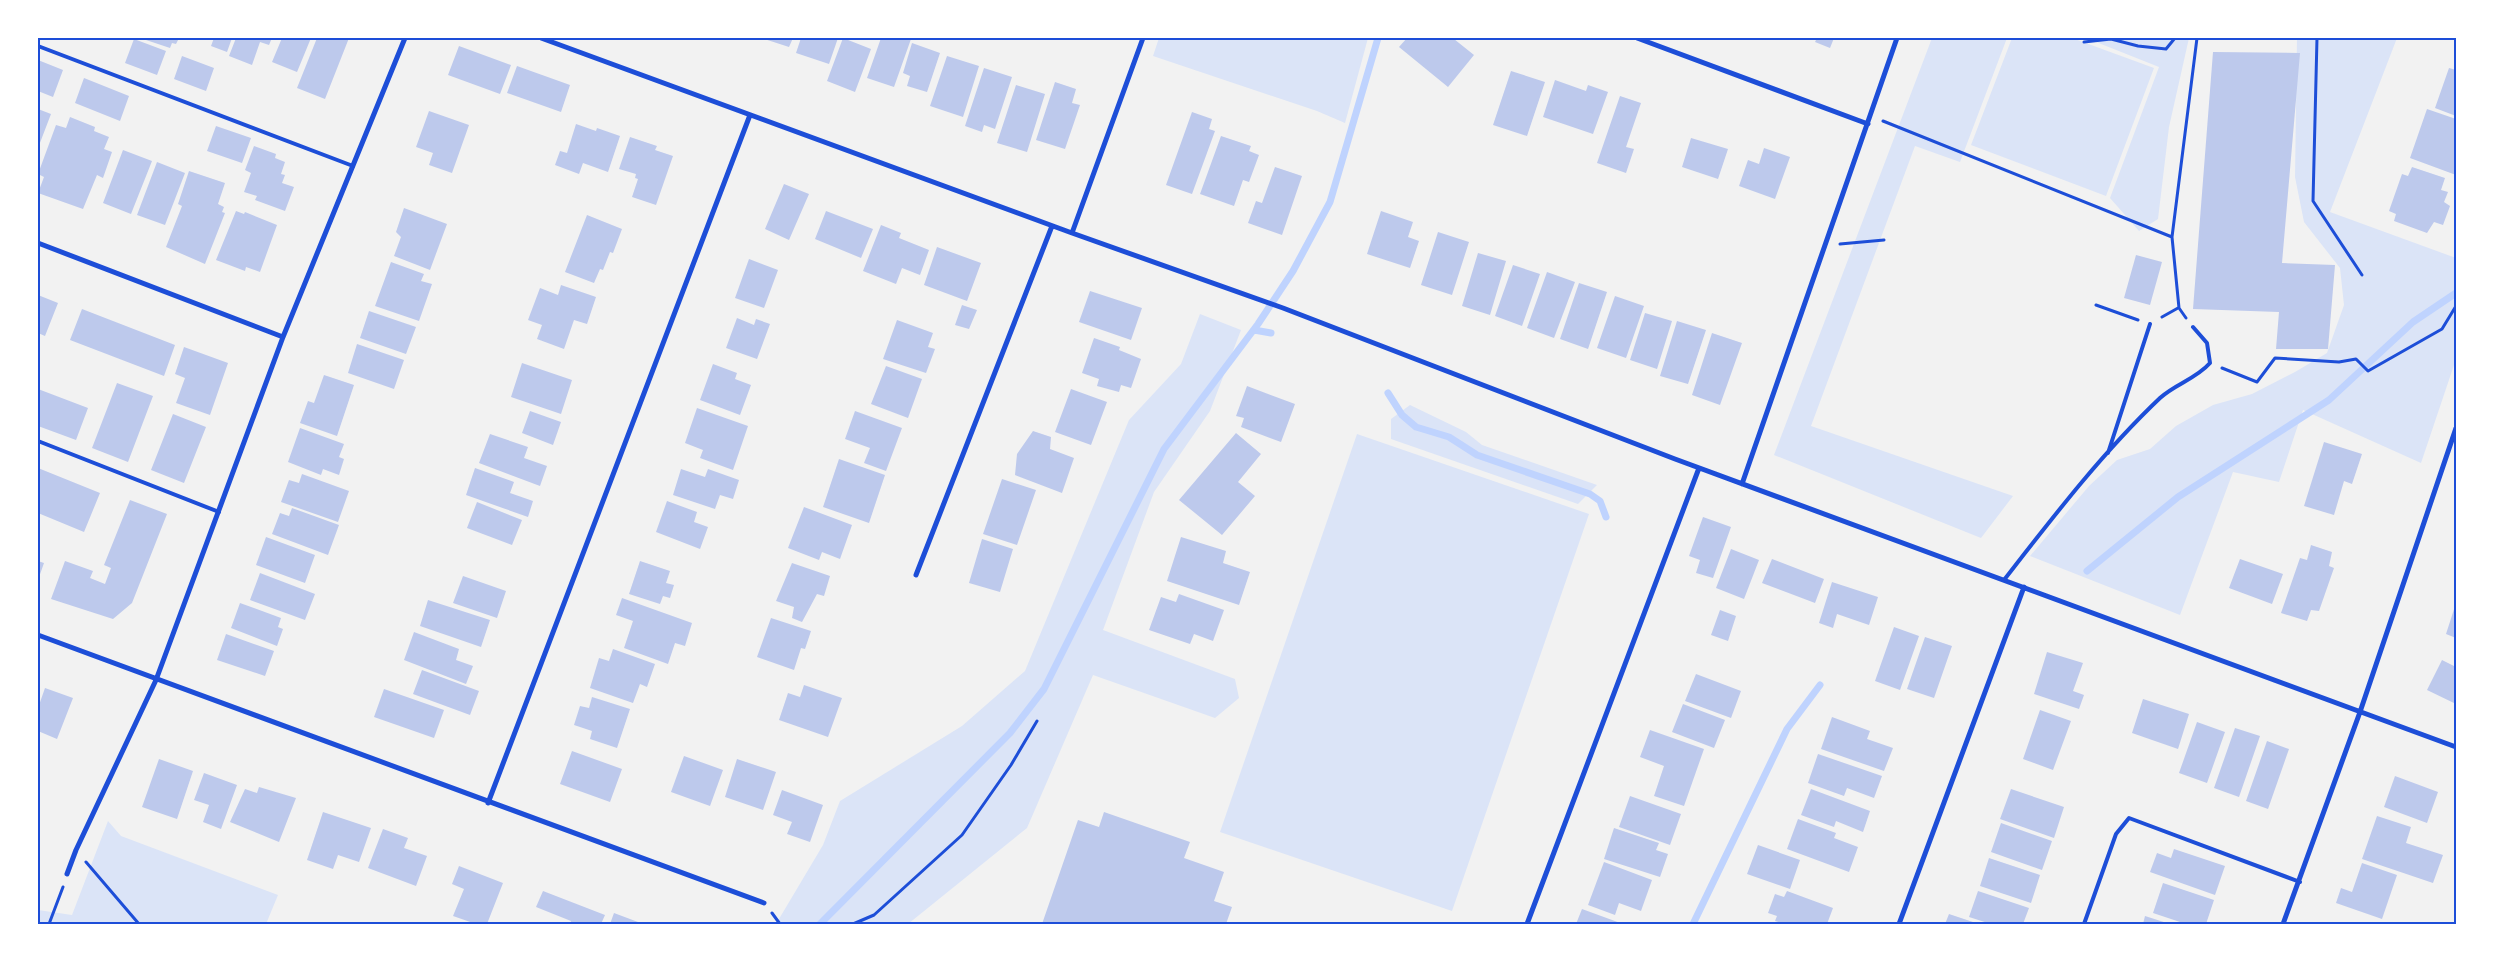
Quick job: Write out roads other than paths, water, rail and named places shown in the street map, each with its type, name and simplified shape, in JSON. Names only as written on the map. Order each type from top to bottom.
[{"type":"street","points":[[67,874],[76,850],[156,680],[283,337],[405,38]]},
{"type":"street","points":[[541,38],[1052,226],[1283,308],[1698,468],[2456,747]]},
{"type":"street","points":[[1072,233],[1143,38]]},
{"type":"street","points":[[1637,38],[1868,124]]},
{"type":"street","points":[[1742,484],[1897,38]]},
{"type":"street","points":[[488,803],[750,115]]},
{"type":"street","points":[[916,575],[1052,226]]},
{"type":"street","points":[[38,243],[283,337]]},
{"type":"street","points":[[2283,924],[2300,882],[2360,712],[2456,428]]},
{"type":"street","points":[[1527,924],[1698,468]]},
{"type":"street","points":[[1899,924],[2024,588]]},
{"type":"street","points":[[38,635],[488,803],[764,902]]},
{"type":"lane","points":[[38,46],[353,166]]},
{"type":"lane","points":[[2107,455],[2150,324]]},
{"type":"lane","points":[[2004,580],[2066,500],[2162,396],[2201,373],[2210,364],[2206,343],[2193,328]]},
{"type":"lane","points":[[38,441],[219,512]]},
{"type":"lane","points":[[2084,924],[2116,834],[2129,818],[2300,882]]},
{"type":"waterway","points":[[820,924],[1010,733],[1044,689],[1164,449],[1258,324],[1293,271],[1330,202],[1378,38]]},
{"type":"waterway","points":[[2087,571],[2178,497],[2329,400],[2413,322],[2456,293]]},
{"type":"waterway","points":[[1254,330],[1271,333]]},
{"type":"waterway","points":[[1388,393],[1402,415],[1416,427],[1449,437],[1477,455],[1590,494],[1600,501],[1606,517]]},
{"type":"waterway","points":[[1693,924],[1787,729],[1820,685]]}]
